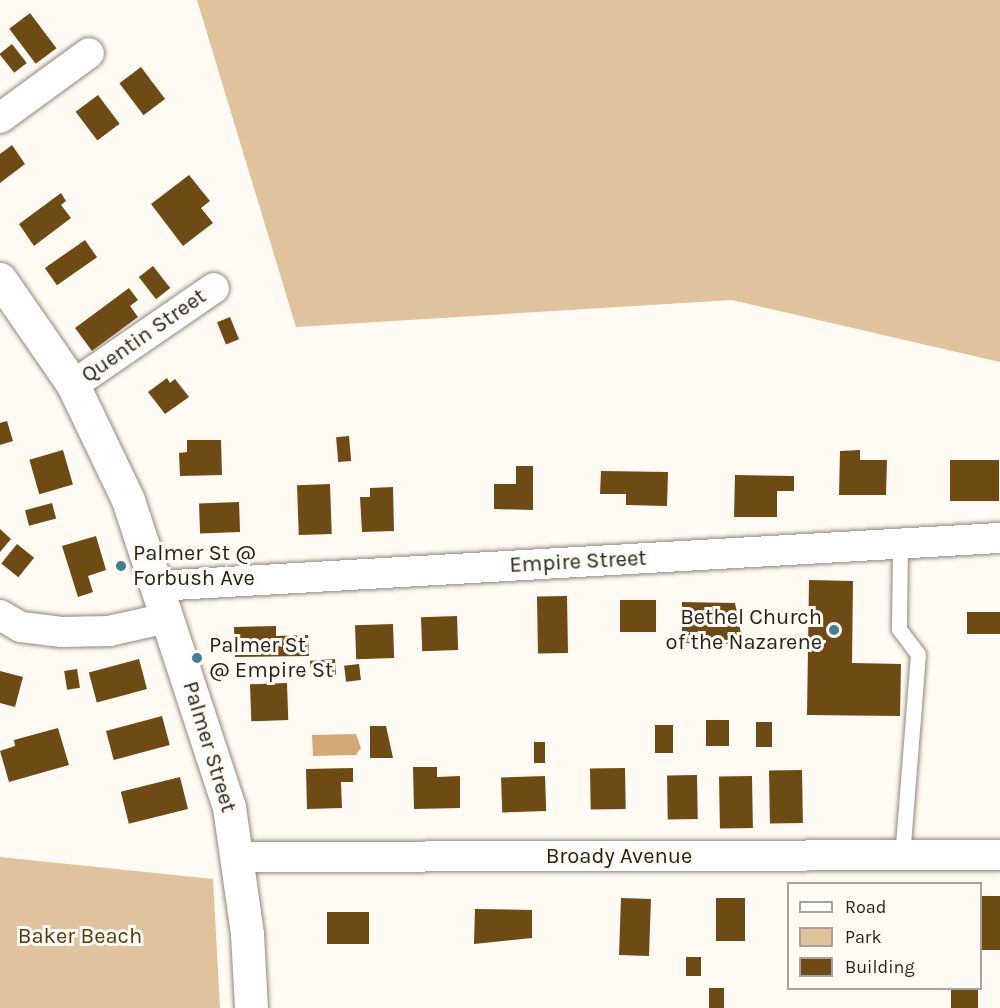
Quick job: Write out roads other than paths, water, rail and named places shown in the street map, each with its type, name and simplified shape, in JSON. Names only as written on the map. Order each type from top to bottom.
[{"type":"street","points":[[0,118],[89,53]]},
{"type":"street","name":"Palmer Street","points":[[0,279],[73,385],[113,463],[156,586],[229,807],[238,857],[251,1008]]},
{"type":"street","name":"Quentin Street","points":[[73,385],[214,288]]},
{"type":"street","name":"Empire Street","points":[[156,586],[1000,538]]},
{"type":"street","points":[[0,615],[21,627],[62,632],[109,631],[167,618]]},
{"type":"street","name":"Broady Avenue","points":[[238,857],[1000,855]]},
{"type":"lane","points":[[900,544],[899,629],[918,654],[902,856]]},
{"type":"place","name":"Palmer St @ Forbush Ave","points":[[121,566]]},
{"type":"place","name":"Bethel Church of the Nazarene","points":[[834,630]]},
{"type":"place","name":"Palmer St @ Empire St","points":[[197,658]]},
{"type":"park label","name":"Baker Beach","points":[[80,937]]}]
